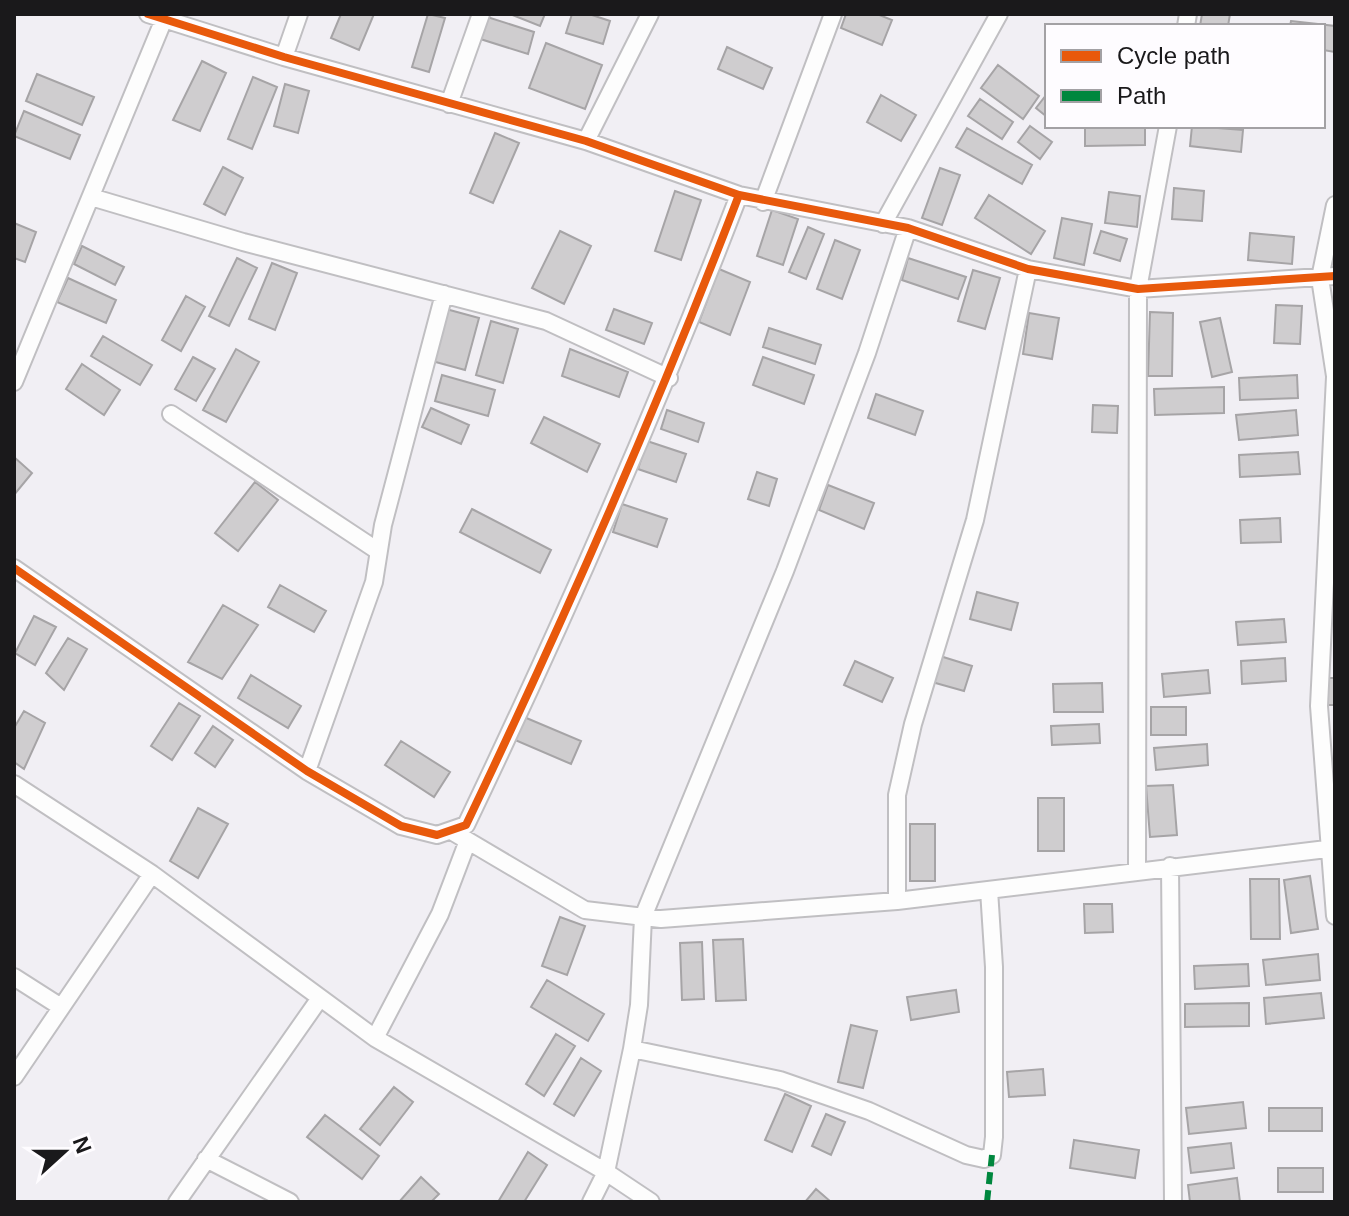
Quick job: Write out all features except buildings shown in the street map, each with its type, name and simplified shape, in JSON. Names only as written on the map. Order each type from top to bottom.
[{"type":"street","points":[[284,57],[299,14]]},
{"type":"street","points":[[449,104],[481,14]]},
{"type":"street","points":[[586,141],[650,14]]},
{"type":"street","points":[[763,202],[833,14]]},
{"type":"street","points":[[883,224],[999,14]]},
{"type":"street","points":[[14,382],[91,197],[156,16],[284,57],[586,141],[763,202],[908,228],[1028,269],[1138,289],[1328,277]]},
{"type":"street","points":[[1137,869],[1138,289],[1168,128]]},
{"type":"street","points":[[14,568],[307,771],[401,826],[437,835],[453,832],[466,825],[548,654],[669,378],[739,195]]},
{"type":"street","points":[[91,197],[243,242],[546,321],[669,378]]},
{"type":"street","points":[[1335,205],[1328,277],[1335,377],[1319,706],[1333,848],[1335,916]]},
{"type":"street","points":[[591,1202],[606,1172],[632,1049],[639,1005],[643,917],[785,571],[867,353],[908,228]]},
{"type":"street","points":[[897,901],[897,795],[913,724],[975,520],[1028,269]]},
{"type":"street","points":[[307,771],[374,582],[383,525],[444,294]]},
{"type":"street","points":[[171,414],[378,551]]},
{"type":"street","points":[[355,534],[383,525]]},
{"type":"street","points":[[14,784],[152,874],[375,1038],[606,1172],[651,1202]]},
{"type":"street","points":[[453,832],[585,910],[661,919],[897,901],[1137,869],[1333,848]]},
{"type":"street","points":[[375,1038],[440,914],[467,843]]},
{"type":"street","points":[[1170,866],[1173,1202]]},
{"type":"street","points":[[14,1077],[152,874]]},
{"type":"street","points":[[632,1049],[780,1080],[869,1111],[966,1155],[984,1159],[992,1155],[994,1137],[994,967],[989,890]]},
{"type":"street","points":[[14,977],[61,1007]]},
{"type":"street","points":[[177,1202],[320,998]]},
{"type":"street","points":[[206,1159],[290,1202]]},
{"type":"marked path","points":[[987,1202],[992,1155]]},
{"type":"cycle path","points":[[148,14],[284,57],[586,141],[739,195],[908,228],[1028,269],[1138,289],[1335,276]]},
{"type":"cycle path","points":[[14,568],[307,771],[401,826],[437,835],[466,825],[609,513],[739,195]]}]
